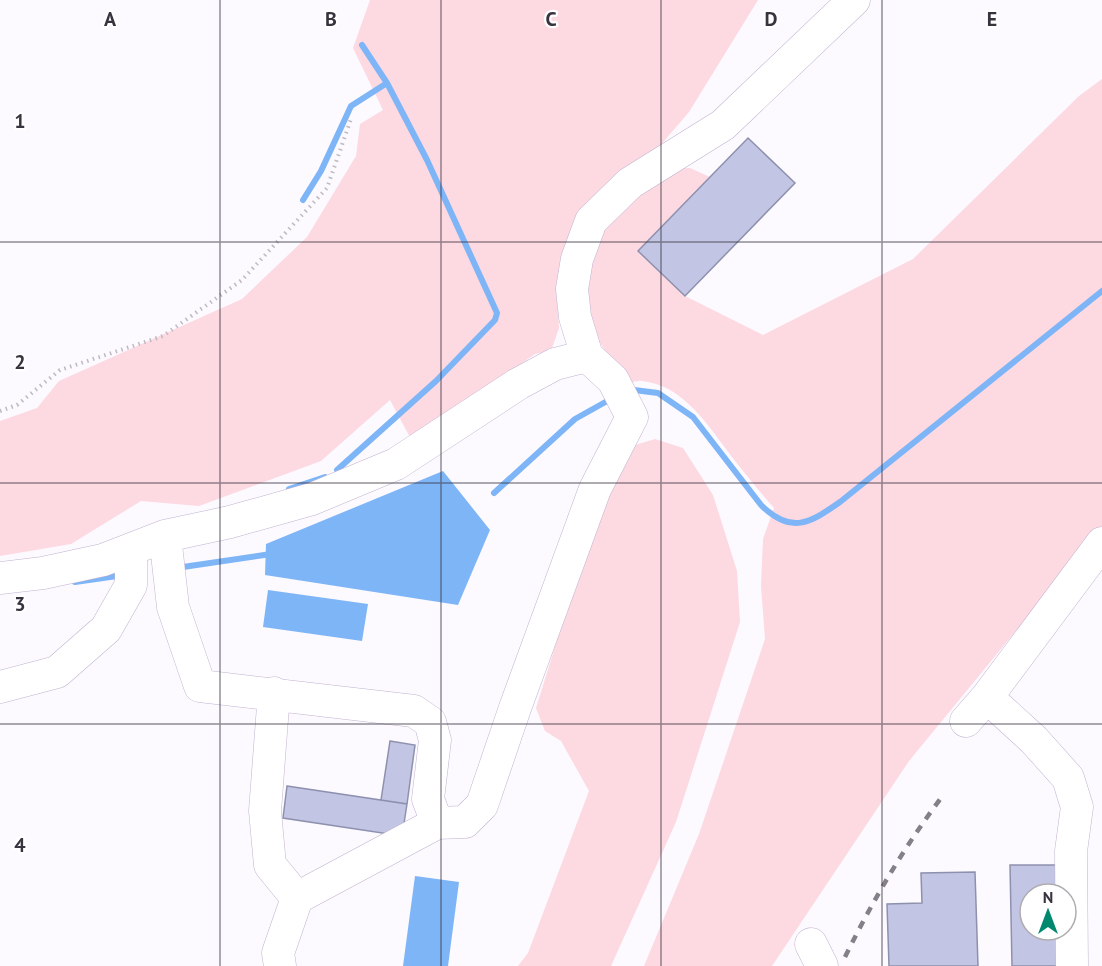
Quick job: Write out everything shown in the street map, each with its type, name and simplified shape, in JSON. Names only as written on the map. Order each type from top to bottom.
[{"type":"lane","points":[[280,966],[278,953],[297,898],[437,823],[465,822],[482,805],[595,489],[632,417],[613,380],[587,356],[575,317],[572,289],[577,259],[591,221],[630,183],[723,125],[854,0]]},
{"type":"lane","points":[[0,578],[43,573],[103,560],[165,537],[312,499],[396,464],[518,384],[555,364],[587,356]]},
{"type":"lane","points":[[165,537],[173,607],[200,686],[414,711],[430,722],[435,740],[428,799],[437,823]]},
{"type":"lane","points":[[966,721],[1102,543]]},
{"type":"lane","points":[[0,687],[57,672],[106,629],[131,585],[131,549]]},
{"type":"lane","points":[[274,693],[265,811],[270,865],[297,898]]},
{"type":"lane","points":[[987,696],[1034,740],[1068,778],[1077,807],[1071,851],[1072,966]]},
{"type":"path","points":[[0,411],[17,405],[60,370],[163,336],[242,280],[327,188],[351,119]]},
{"type":"shaded area","points":[[370,0],[758,0],[689,112],[563,259],[557,297],[559,328],[551,351],[535,354],[412,441],[390,400],[321,461],[199,506],[141,501],[71,544],[0,556],[0,421],[37,408],[59,381],[242,299],[307,237],[356,156],[360,124],[383,110],[353,48]]},
{"type":"shaded area","points":[[1102,79],[1102,526],[909,761],[772,966],[644,966],[699,834],[765,639],[761,586],[763,539],[774,508],[694,409],[683,399],[657,384],[640,381],[624,384],[583,313],[582,283],[601,226],[671,168],[690,168],[710,177],[685,296],[763,335],[913,259],[1079,96]]},
{"type":"shaded area","points":[[655,439],[683,448],[713,495],[737,571],[740,622],[676,822],[611,966],[518,966],[528,953],[589,791],[561,741],[545,731],[536,708],[606,483],[632,446]]},
{"type":"water","points":[[443,471],[490,530],[458,605],[265,575],[266,544]]},
{"type":"water","points":[[268,590],[368,604],[362,641],[263,627]]},
{"type":"water","points":[[415,876],[459,882],[448,966],[403,966]]},
{"type":"building","points":[[748,138],[795,183],[685,296],[638,251]]},
{"type":"building","points":[[390,741],[415,745],[407,804],[381,800]]},
{"type":"building","points":[[287,786],[407,804],[402,836],[283,818]]},
{"type":"building","points":[[1010,865],[1057,865],[1057,882],[1018,882],[1018,942],[1058,942],[1059,966],[1012,966]]},
{"type":"building","points":[[975,872],[978,966],[889,966],[887,904],[922,903],[921,873]]},
{"type":"waterway","points":[[340,476],[337,470],[436,381],[495,320],[497,313],[427,160],[387,83],[362,45]]},
{"type":"waterway","points":[[303,200],[321,171],[351,106],[387,83]]},
{"type":"waterway","points":[[634,390],[658,393],[693,417],[761,505],[782,520],[801,523],[819,516],[840,502],[1102,291]]},
{"type":"waterway","points":[[494,493],[575,419],[609,400]]},
{"type":"waterway","points":[[289,489],[325,477]]},
{"type":"waterway","points":[[183,567],[271,554]]},
{"type":"waterway","points":[[75,582],[117,576]]},
{"type":"railway","points":[[845,957],[889,875],[941,798]]}]
